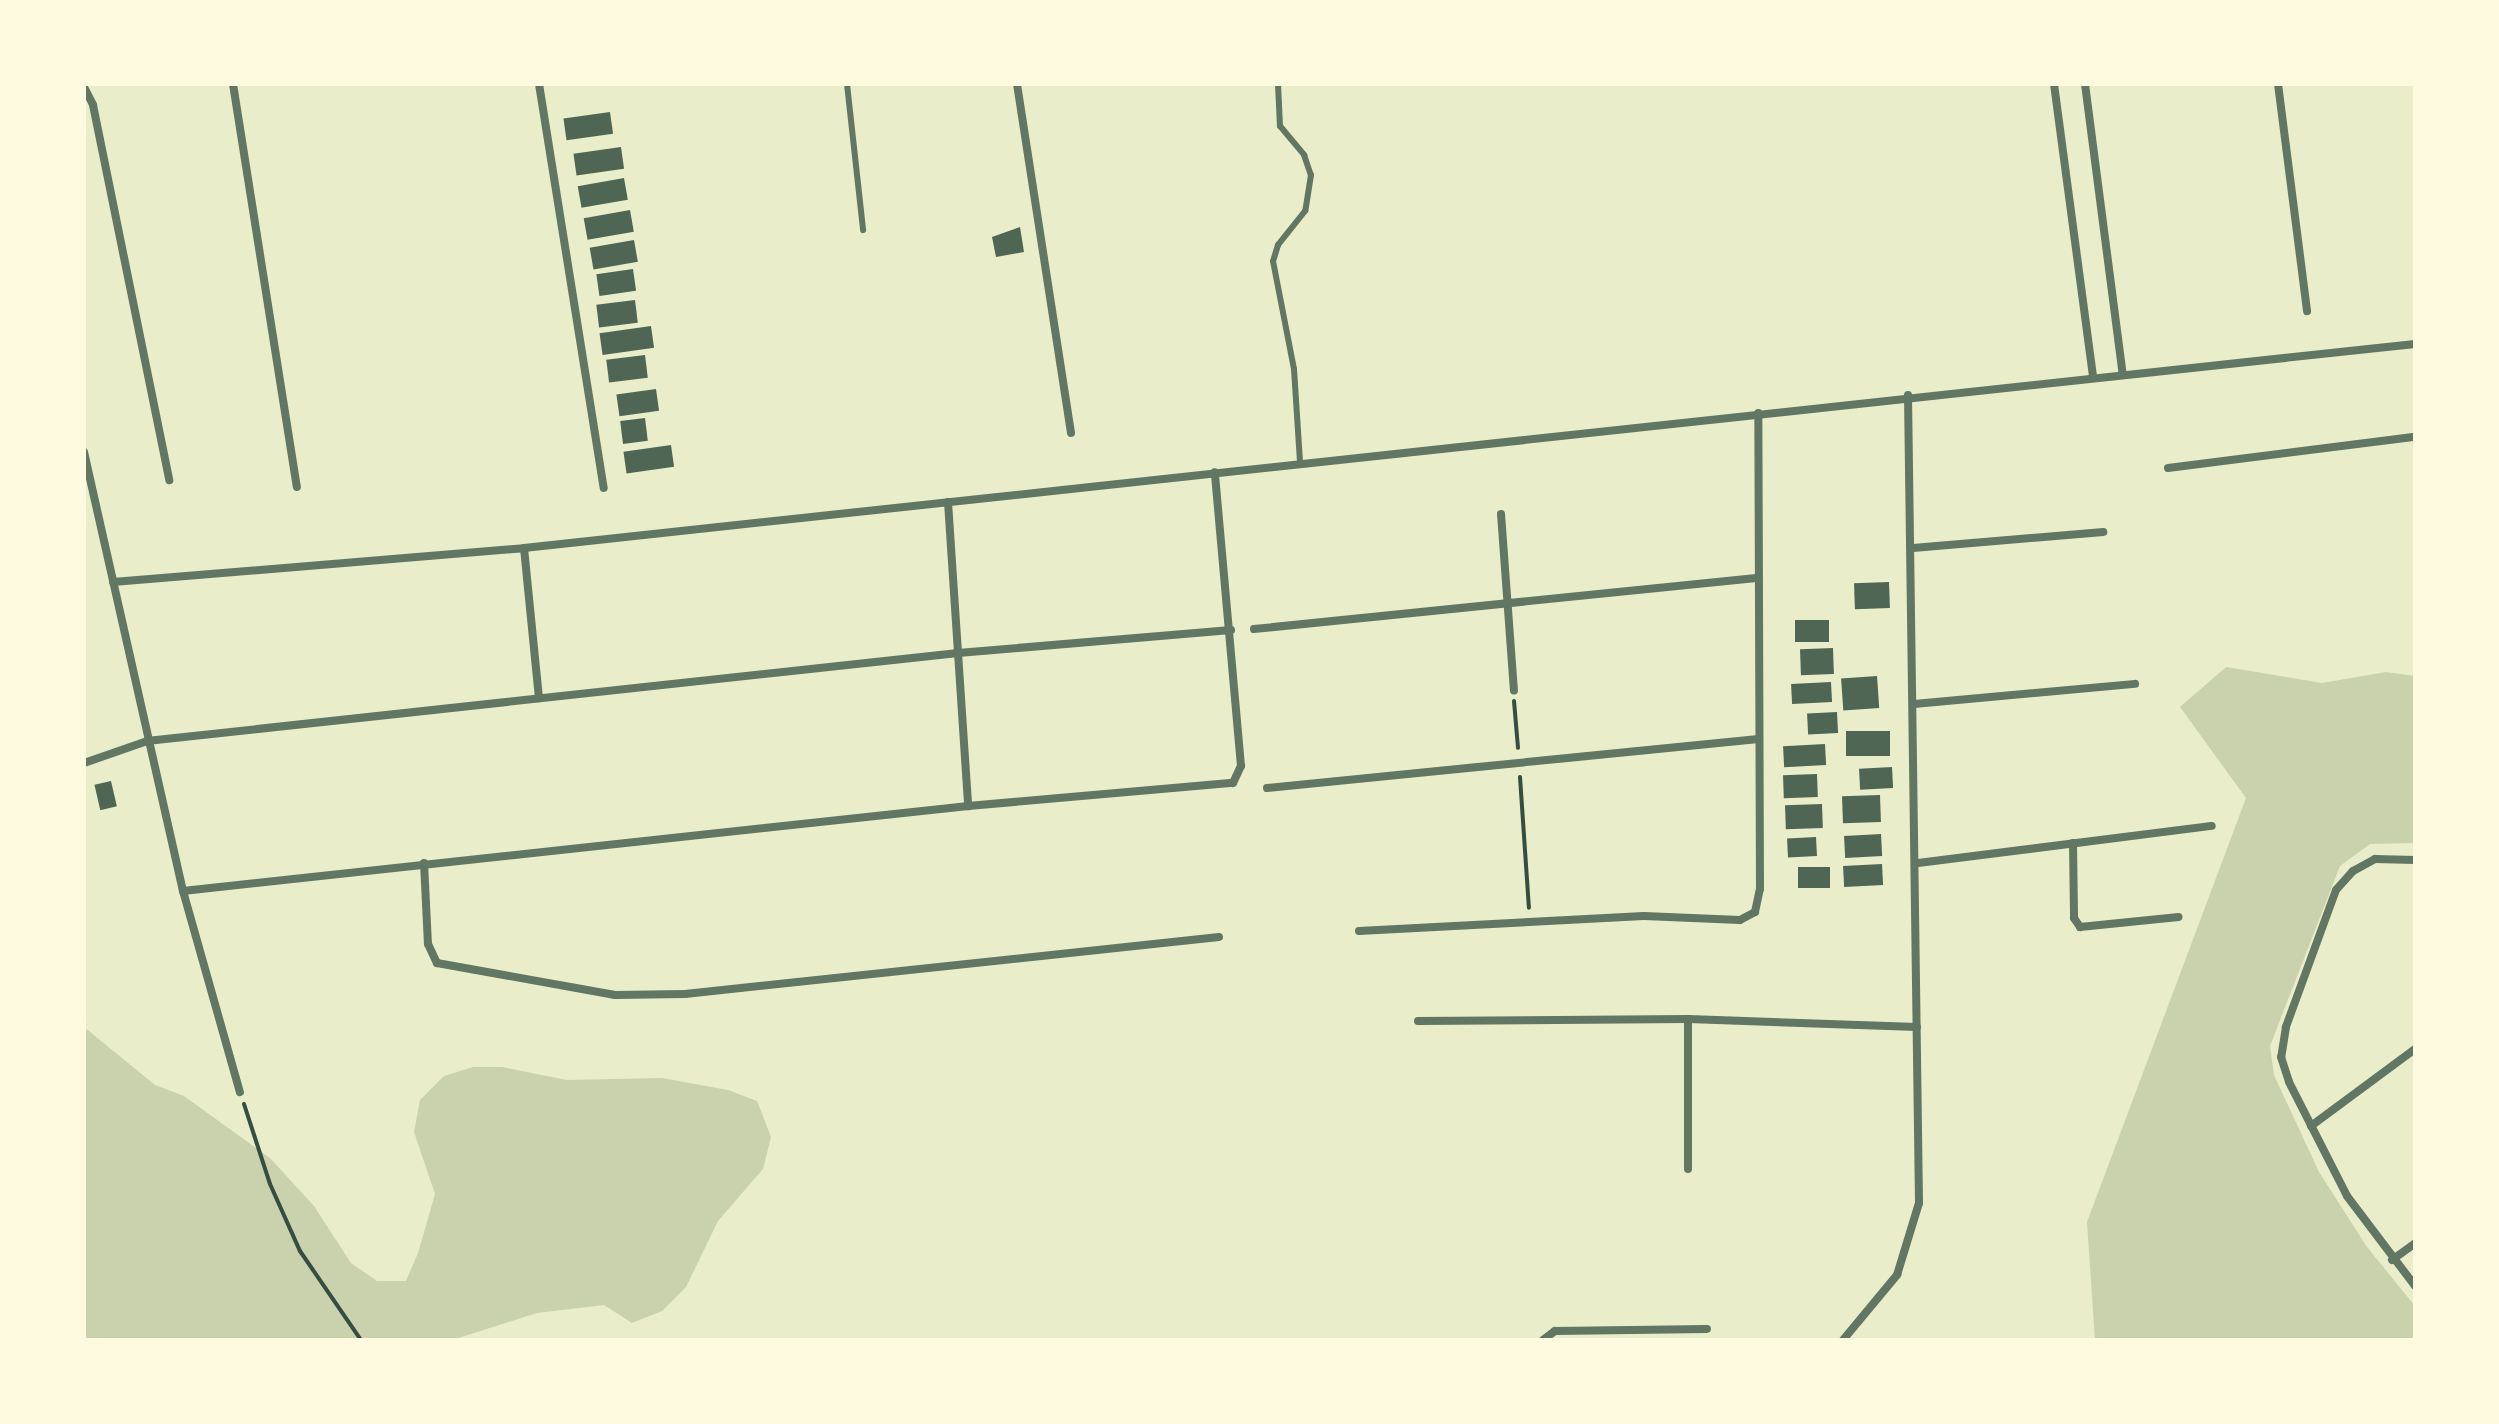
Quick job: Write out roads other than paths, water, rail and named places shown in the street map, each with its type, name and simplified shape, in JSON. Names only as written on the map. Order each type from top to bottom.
[{"type":"street","points":[[233,84],[297,487]]},
{"type":"street","points":[[539,84],[604,488]]},
{"type":"street","points":[[1017,84],[1071,433]]},
{"type":"street","points":[[2054,84],[2093,377]]},
{"type":"street","points":[[2085,84],[2123,375]]},
{"type":"street","points":[[2278,84],[2307,311]]},
{"type":"street","points":[[84,87],[93,105],[169,480]]},
{"type":"street","points":[[113,582],[524,548],[1908,395],[2415,344]]},
{"type":"street","points":[[1843,1340],[1891,1286],[1915,1229],[1920,1182],[1918,863],[1908,395]]},
{"type":"street","points":[[1359,931],[1644,916],[1735,920],[1751,916],[1758,906],[1758,413]]},
{"type":"street","points":[[2168,468],[2415,437]]},
{"type":"street","points":[[84,452],[183,891],[240,1092]]},
{"type":"street","points":[[183,891],[968,806],[1228,785],[1238,779],[1231,630],[1215,472]]},
{"type":"street","points":[[84,504],[96,500]]},
{"type":"street","points":[[948,502],[968,806]]},
{"type":"street","points":[[1501,514],[1514,691]]},
{"type":"street","points":[[1913,548],[2103,532]]},
{"type":"street","points":[[524,548],[539,698]]},
{"type":"street","points":[[1254,629],[1756,578]]},
{"type":"street","points":[[84,763],[147,741],[958,653],[1231,630]]},
{"type":"street","points":[[1914,704],[2135,684]]},
{"type":"street","points":[[1267,788],[1759,739]]},
{"type":"street","points":[[1918,863],[2212,826]]},
{"type":"street","points":[[2073,843],[2074,918],[2080,927],[2178,917]]},
{"type":"street","points":[[2415,860],[2386,857],[2363,864],[2343,880],[2330,901],[2281,1047],[2284,1070],[2347,1196],[2392,1260],[2415,1286]]},
{"type":"street","points":[[424,863],[428,944],[437,963],[615,995],[685,994],[1219,937]]},
{"type":"street","points":[[1418,1021],[1688,1019],[1917,1027]]},
{"type":"street","points":[[1688,1019],[1688,1169]]},
{"type":"street","points":[[2311,1126],[2415,1049]]},
{"type":"street","points":[[2392,1260],[2415,1243]]},
{"type":"street","points":[[1543,1340],[1555,1331],[1707,1329]]},
{"type":"lane","points":[[847,84],[863,230]]},
{"type":"lane","points":[[1278,84],[1280,126],[1304,155],[1311,175],[1305,211],[1278,245],[1273,261],[1294,369],[1300,462]]}]
